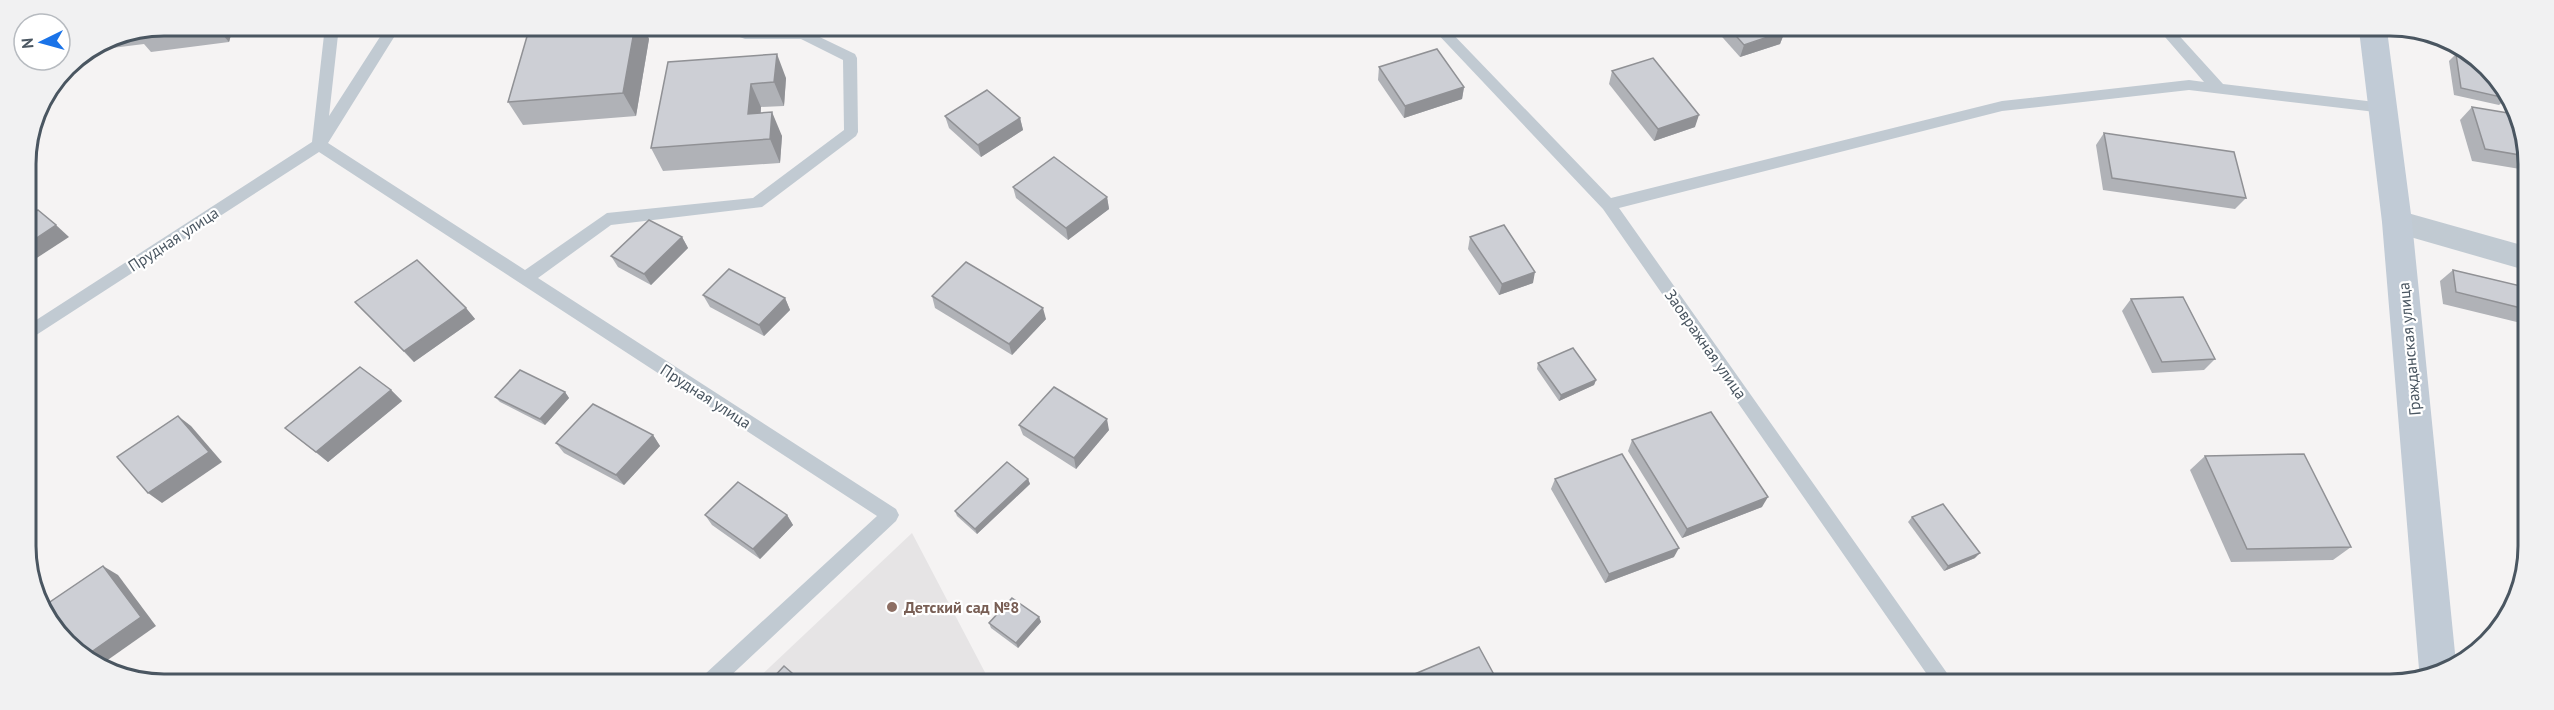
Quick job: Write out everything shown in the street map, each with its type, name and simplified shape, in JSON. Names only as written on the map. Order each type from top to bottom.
[{"type":"street","name":"Гражданская улица","points":[[2374,36],[2397,222],[2438,665]]},
{"type":"street","points":[[2397,222],[2518,256]]},
{"type":"lane","points":[[319,145],[331,36]]},
{"type":"lane","points":[[319,145],[388,36]]},
{"type":"lane","points":[[525,279],[607,219],[758,203],[851,132],[850,58],[807,36]]},
{"type":"lane","name":"Заовражная улица","points":[[1447,36],[1608,205],[1938,674]]},
{"type":"lane","points":[[2171,36],[2218,88]]},
{"type":"lane","points":[[1608,205],[2002,106],[2189,85],[2384,108]]},
{"type":"lane","name":"Прудная улица","points":[[36,328],[319,145],[890,515],[719,674]]},
{"type":"shaded area","name":"Детский сад №8","points":[[912,533],[986,674],[762,674]]},
{"type":"building","points":[[527,36],[633,36],[623,93],[508,102]]},
{"type":"building","points":[[1736,36],[1770,36],[1744,45]]},
{"type":"building","points":[[1437,49],[1464,87],[1405,106],[1379,67]]},
{"type":"building","points":[[777,54],[774,82],[751,84],[748,114],[772,112],[770,139],[651,148],[668,62]]},
{"type":"building","points":[[2456,55],[2481,73],[2498,96],[2461,88]]},
{"type":"building","points":[[1653,58],[1699,115],[1658,129],[1612,71]]},
{"type":"building","points":[[987,90],[1020,118],[978,145],[945,116]]},
{"type":"building","points":[[2472,107],[2507,113],[2516,139],[2517,155],[2485,149]]},
{"type":"building","points":[[2104,133],[2234,152],[2246,198],[2112,178]]},
{"type":"building","points":[[1054,157],[1107,197],[1066,228],[1013,187]]},
{"type":"building","points":[[38,210],[56,225],[36,238],[36,211]]},
{"type":"building","points":[[649,220],[682,237],[644,274],[611,256]]},
{"type":"building","points":[[1504,225],[1535,272],[1502,284],[1470,237]]},
{"type":"building","points":[[417,260],[466,308],[404,351],[355,302]]},
{"type":"building","points":[[966,262],[1043,308],[1009,344],[932,296]]},
{"type":"building","points":[[729,269],[785,298],[759,325],[703,295]]},
{"type":"building","points":[[2453,270],[2518,285],[2518,307],[2456,292]]},
{"type":"building","points":[[2183,297],[2215,359],[2162,362],[2131,299]]},
{"type":"building","points":[[1573,348],[1596,380],[1561,395],[1538,363]]},
{"type":"building","points":[[360,367],[391,390],[316,452],[285,428]]},
{"type":"building","points":[[520,370],[565,392],[540,419],[495,397]]},
{"type":"building","points":[[1054,387],[1107,419],[1074,458],[1019,425]]},
{"type":"building","points":[[593,404],[653,435],[616,475],[556,443]]},
{"type":"building","points":[[1711,412],[1768,497],[1687,529],[1632,440]]},
{"type":"building","points":[[178,416],[209,452],[148,493],[117,457]]},
{"type":"building","points":[[1622,454],[1679,548],[1609,574],[1555,479]]},
{"type":"building","points":[[2304,454],[2351,547],[2247,549],[2205,456]]},
{"type":"building","points":[[1007,462],[1028,479],[975,529],[955,511]]},
{"type":"building","points":[[738,482],[787,515],[753,549],[705,515]]},
{"type":"building","points":[[1943,504],[1980,553],[1948,566],[1912,517]]},
{"type":"building","points":[[103,566],[141,617],[92,652],[73,637],[49,603]]},
{"type":"building","points":[[1012,598],[1039,617],[1016,643],[989,623]]},
{"type":"building","points":[[1479,647],[1494,674],[1415,674]]},
{"type":"building","points":[[784,666],[793,674],[777,674]]},
{"type":"place","name":"Детский сад №8","points":[[892,607]]}]
